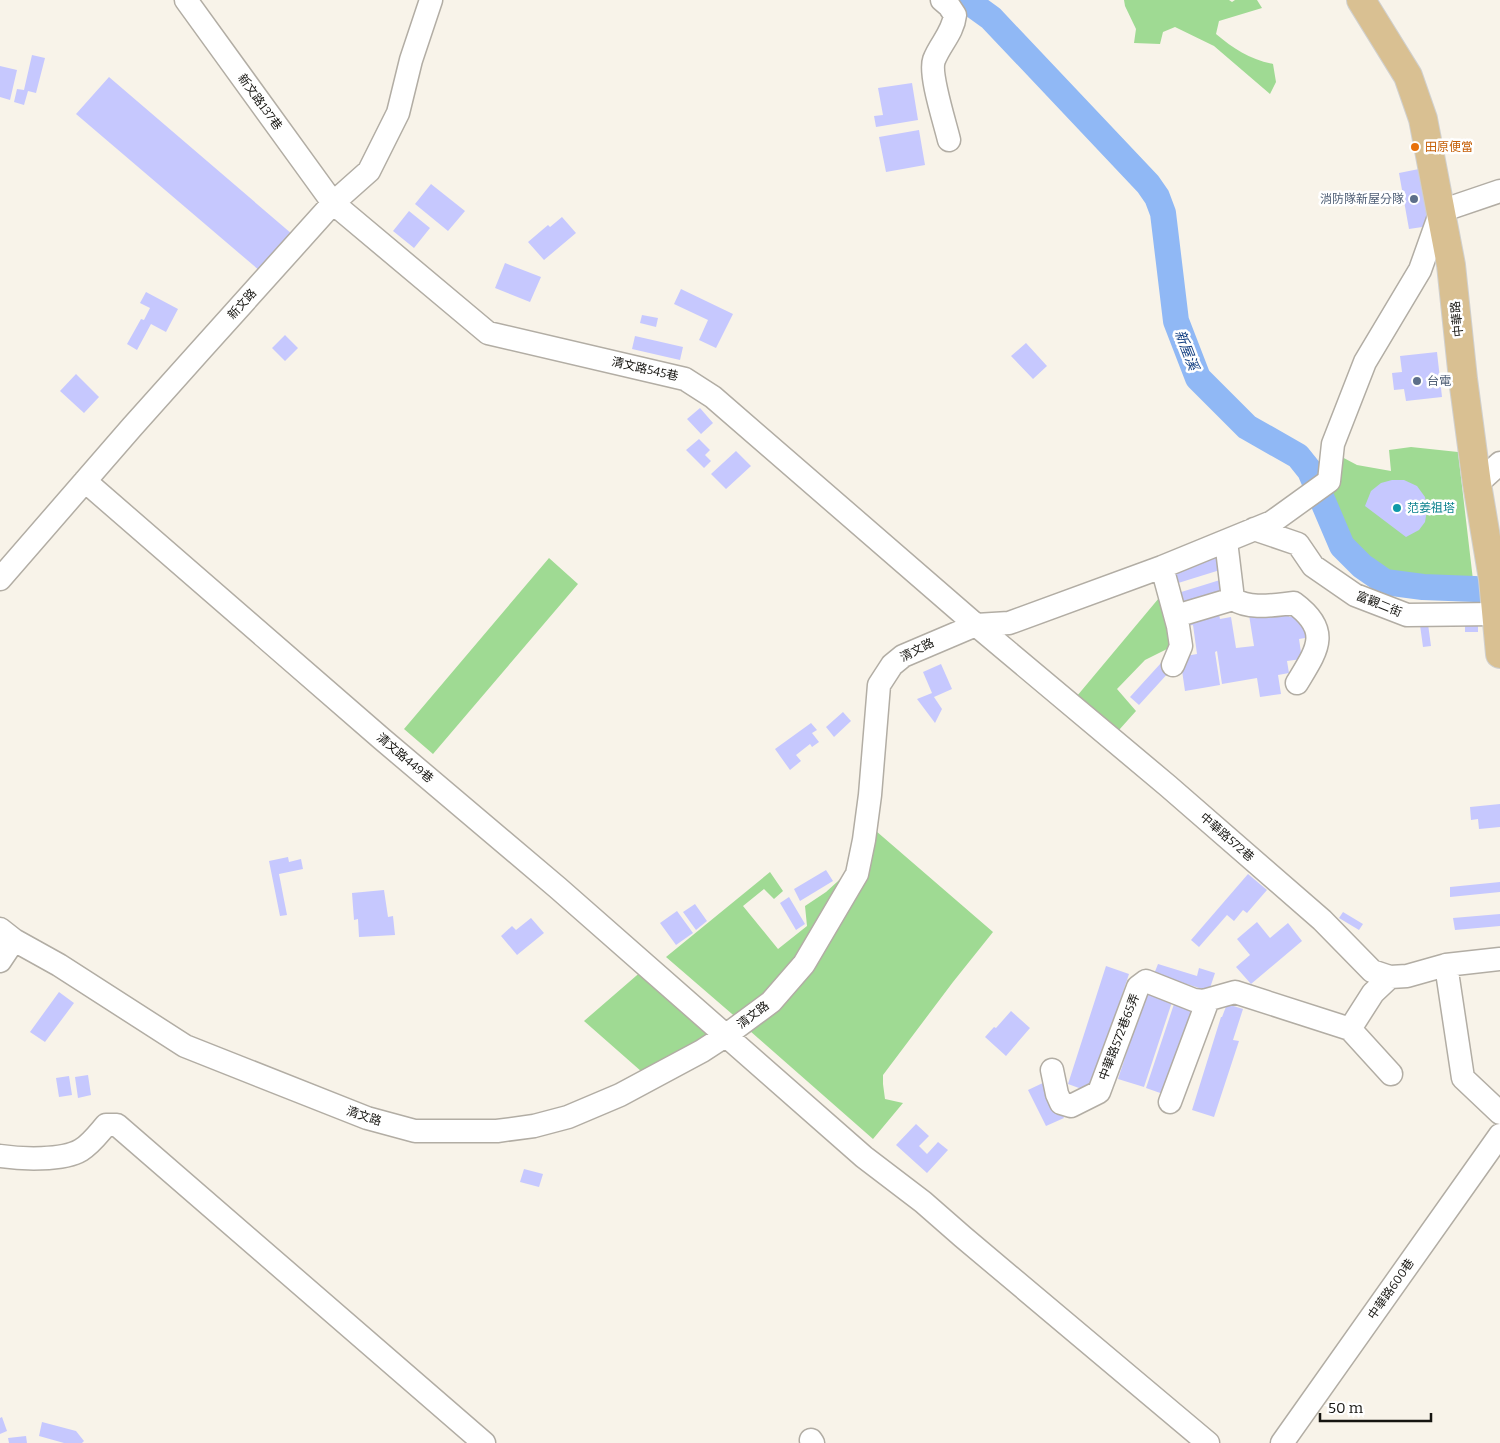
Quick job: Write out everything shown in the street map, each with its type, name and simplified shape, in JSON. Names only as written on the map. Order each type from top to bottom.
[{"type":"main road","name":"中華路","points":[[1366,1],[1408,76],[1423,119],[1442,211],[1451,265],[1463,379],[1477,484],[1495,598],[1500,654]]},
{"type":"street","name":"新文路137巷","points":[[186,0],[333,203]]},
{"type":"street","name":"新文路","points":[[0,579],[132,427],[333,203],[368,171],[398,113],[411,60],[431,0]]},
{"type":"street","points":[[942,0],[956,15],[954,25],[934,61],[933,74],[949,140]]},
{"type":"street","points":[[1442,211],[1500,191]]},
{"type":"street","name":"清文路545巷","points":[[333,203],[488,333],[685,379],[713,397],[976,625]]},
{"type":"street","name":"清文路","points":[[7,934],[185,1046],[367,1118],[415,1131],[497,1130],[534,1126],[568,1116],[620,1095],[702,1051],[725,1036],[771,1002],[804,964],[857,874],[870,795],[879,686],[892,665],[903,656],[976,625],[1009,623],[1162,567],[1272,522],[1329,481],[1334,444],[1365,362],[1420,270],[1442,211]]},
{"type":"street","points":[[1477,484],[1500,463]]},
{"type":"street","name":"清文路449巷","points":[[85,481],[382,739],[558,888],[864,1157],[923,1202],[962,1238],[1208,1443]]},
{"type":"street","name":"富觀二街","points":[[1254,529],[1298,544],[1313,566],[1355,596],[1407,615],[1495,598]]},
{"type":"street","points":[[1226,541],[1233,598],[1242,605],[1265,606],[1294,603],[1313,621],[1318,633],[1315,653],[1297,683]]},
{"type":"street","points":[[1162,567],[1176,616],[1181,646],[1173,665]]},
{"type":"street","points":[[1176,616],[1233,598]]},
{"type":"street","name":"中華路572巷","points":[[976,625],[1256,862],[1322,920],[1372,971],[1390,977]]},
{"type":"street","points":[[0,961],[7,934]]},
{"type":"street","points":[[1391,1074],[1350,1029],[1373,993],[1390,977],[1407,976],[1446,965],[1500,959]]},
{"type":"street","points":[[1446,965],[1463,1078],[1500,1113]]},
{"type":"street","name":"中華路572巷65弄","points":[[1052,1070],[1057,1094],[1061,1102],[1071,1106],[1099,1092],[1138,987],[1146,981],[1194,1000],[1203,1001],[1235,992],[1350,1029]]},
{"type":"street","points":[[1170,1102],[1208,1000]]},
{"type":"street","points":[[0,1156],[40,1158],[71,1155],[83,1149],[106,1124],[117,1125],[484,1443]]},
{"type":"street","name":"中華路600巷","points":[[1282,1443],[1500,1134]]},
{"type":"green space","points":[[1124,0],[1229,0],[1232,2],[1235,0],[1257,0],[1262,8],[1219,21],[1216,34],[1242,53],[1273,64],[1276,82],[1270,94],[1214,46],[1175,27],[1163,32],[1160,44],[1134,43],[1136,29]]},
{"type":"green space","points":[[1411,447],[1458,452],[1473,580],[1405,581],[1361,563],[1333,516],[1326,491],[1340,456],[1357,465],[1391,471],[1389,450]]},
{"type":"green space","points":[[549,558],[578,584],[433,754],[404,729]]},
{"type":"green space","points":[[1164,592],[1175,645],[1145,660],[1117,689],[1136,711],[1119,730],[1077,696]]},
{"type":"green space","points":[[876,831],[993,932],[883,1075],[885,1099],[903,1103],[873,1139],[750,1031]]},
{"type":"green space","points":[[770,872],[783,891],[774,899],[764,889],[743,906],[778,949],[807,926],[805,906],[826,892],[848,872],[796,961],[739,1020],[666,957]]},
{"type":"green space","points":[[651,963],[725,1027],[642,1072],[584,1021]]},
{"type":"building","points":[[32,55],[45,58],[36,93],[28,91],[24,105],[14,102],[17,89],[24,90]]},
{"type":"building","points":[[0,66],[17,70],[10,100],[0,97]]},
{"type":"building","points":[[109,77],[292,234],[260,271],[76,114]]},
{"type":"building","points":[[912,83],[918,120],[876,127],[874,116],[883,115],[878,88]]},
{"type":"building","points":[[919,130],[925,165],[886,172],[879,137]]},
{"type":"building","name":"消防隊新屋分隊","points":[[1419,169],[1429,226],[1409,229],[1399,173]]},
{"type":"building","points":[[431,184],[465,211],[448,231],[415,204]]},
{"type":"building","points":[[409,211],[430,228],[414,248],[393,231]]},
{"type":"building","points":[[562,217],[576,233],[544,260],[528,242],[548,225],[550,227]]},
{"type":"building","points":[[505,263],[541,277],[530,302],[495,288]]},
{"type":"building","points":[[681,289],[733,314],[716,348],[699,340],[708,320],[674,304]]},
{"type":"building","points":[[146,292],[178,309],[166,332],[151,324],[137,350],[127,344],[141,319],[144,320],[150,308],[140,303]]},
{"type":"building","points":[[642,315],[658,318],[656,327],[640,323]]},
{"type":"building","points":[[285,335],[298,348],[285,361],[272,348]]},
{"type":"building","points":[[635,336],[683,347],[680,360],[632,349]]},
{"type":"building","points":[[1026,343],[1047,366],[1033,379],[1011,356]]},
{"type":"building","name":"台電","points":[[1437,352],[1442,397],[1406,401],[1404,389],[1394,390],[1392,373],[1402,372],[1400,356]]},
{"type":"building","points":[[76,374],[99,397],[84,413],[60,391]]},
{"type":"building","points":[[700,408],[713,423],[701,434],[687,419]]},
{"type":"building","points":[[699,439],[710,450],[705,455],[711,461],[704,468],[686,450]]},
{"type":"building","points":[[736,451],[751,466],[726,489],[711,474]]},
{"type":"building","name":"范姜祖塔","points":[[1392,480],[1404,480],[1417,486],[1425,497],[1427,510],[1425,522],[1419,530],[1406,537],[1365,506],[1371,491],[1381,483]]},
{"type":"building","points":[[1217,558],[1220,570],[1175,584],[1171,572]]},
{"type":"building","points":[[1220,580],[1224,593],[1182,607],[1178,593]]},
{"type":"building","points":[[1288,610],[1289,617],[1301,615],[1311,637],[1299,639],[1302,659],[1287,661],[1289,673],[1278,675],[1281,694],[1260,697],[1257,678],[1222,684],[1217,651],[1215,652],[1220,685],[1185,691],[1180,657],[1197,654],[1193,625],[1186,626],[1185,618],[1219,614],[1220,619],[1231,617],[1236,648],[1254,646],[1249,615]]},
{"type":"building","points":[[1428,624],[1431,646],[1423,647],[1420,625]]},
{"type":"building","points":[[1465,625],[1478,625],[1478,632],[1465,632]]},
{"type":"building","points":[[1161,663],[1170,671],[1139,705],[1130,697]]},
{"type":"building","points":[[941,664],[952,689],[934,697],[942,709],[935,723],[917,699],[932,693],[923,672]]},
{"type":"building","points":[[843,712],[851,721],[834,737],[826,727]]},
{"type":"building","points":[[811,723],[817,730],[812,733],[819,742],[812,747],[810,744],[796,755],[801,761],[790,770],[775,749]]},
{"type":"building","points":[[1500,804],[1500,827],[1479,829],[1478,819],[1471,820],[1470,807]]},
{"type":"building","points":[[288,857],[289,862],[301,859],[303,869],[279,874],[287,915],[280,916],[269,861]]},
{"type":"building","points":[[826,870],[833,881],[800,901],[794,889]]},
{"type":"building","points":[[1248,874],[1267,890],[1247,913],[1243,910],[1234,921],[1227,915],[1199,947],[1191,940]]},
{"type":"building","points":[[1500,882],[1500,892],[1450,897],[1450,887]]},
{"type":"building","points":[[384,890],[388,917],[393,916],[395,935],[359,937],[358,919],[354,920],[352,893]]},
{"type":"building","points":[[789,897],[805,924],[796,930],[780,903]]},
{"type":"building","points":[[695,904],[707,921],[696,930],[683,912]]},
{"type":"building","points":[[677,911],[693,933],[676,945],[660,923]]},
{"type":"building","points":[[1343,912],[1363,924],[1359,930],[1339,918]]},
{"type":"building","points":[[1500,914],[1500,926],[1455,930],[1453,918]]},
{"type":"building","points":[[531,918],[544,933],[517,955],[501,936],[512,926],[516,930]]},
{"type":"building","points":[[1257,922],[1270,938],[1288,923],[1302,941],[1251,984],[1236,967],[1250,955],[1237,939]]},
{"type":"building","points":[[1158,964],[1197,976],[1199,968],[1215,973],[1209,991],[1154,974]]},
{"type":"building","points":[[1106,966],[1129,974],[1090,1092],[1068,1084]]},
{"type":"building","points":[[1147,991],[1173,999],[1144,1087],[1118,1079]]},
{"type":"building","points":[[59,992],[74,1003],[45,1042],[30,1032]]},
{"type":"building","points":[[1175,1001],[1195,1007],[1166,1095],[1146,1088]]},
{"type":"building","points":[[1227,1004],[1243,1009],[1233,1040],[1239,1041],[1214,1117],[1192,1110],[1221,1017]]},
{"type":"building","points":[[1011,1011],[1030,1028],[1006,1056],[985,1037]]},
{"type":"building","points":[[88,1075],[91,1095],[78,1098],[75,1077]]},
{"type":"building","points":[[69,1076],[72,1095],[59,1097],[56,1078]]},
{"type":"building","points":[[1047,1081],[1064,1118],[1046,1126],[1028,1090]]},
{"type":"building","points":[[916,1124],[929,1136],[919,1146],[927,1154],[938,1142],[948,1150],[927,1173],[896,1145]]},
{"type":"building","points":[[524,1169],[543,1174],[539,1187],[520,1182]]},
{"type":"building","points":[[2,1417],[7,1431],[0,1434],[0,1418]]},
{"type":"building","points":[[42,1422],[76,1431],[84,1441],[82,1443],[64,1443],[39,1436]]},
{"type":"building","points":[[26,1436],[27,1443],[9,1443],[8,1438]]},
{"type":"waterway","name":"新屋溪","points":[[966,0],[991,18],[1148,184],[1157,197],[1163,213],[1176,321],[1198,378],[1247,427],[1298,456],[1310,471],[1342,546],[1362,566],[1385,582],[1423,587],[1500,590]]},
{"type":"place","name":"田原便當","points":[[1415,147]]},
{"type":"place","name":"消防隊新屋分隊","points":[[1414,199]]},
{"type":"place","name":"台電","points":[[1417,381]]},
{"type":"place","name":"范姜祖塔","points":[[1397,508]]}]
